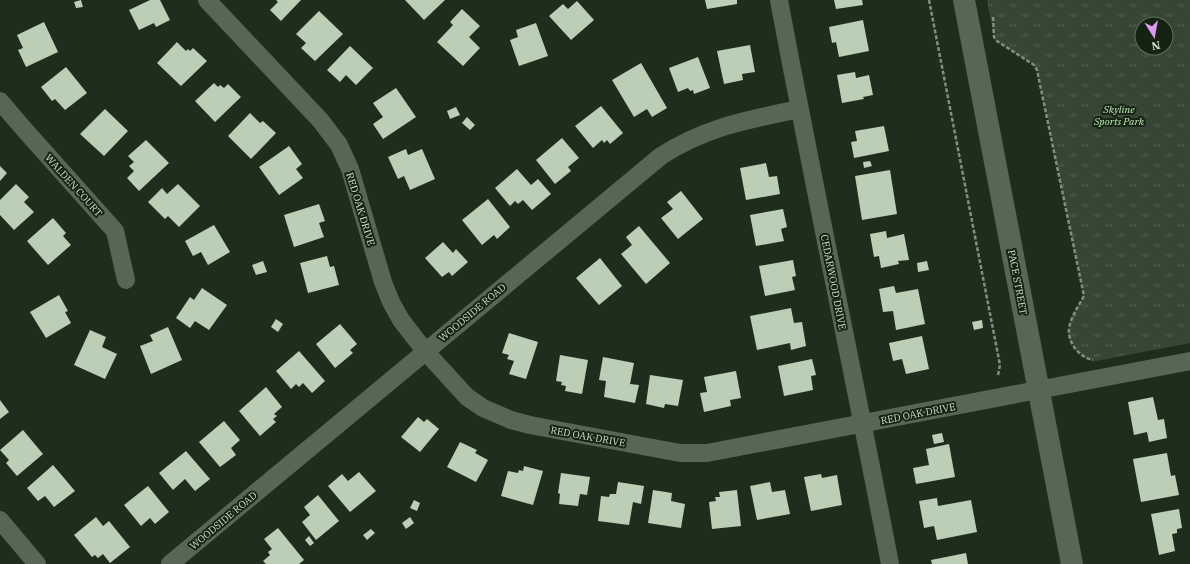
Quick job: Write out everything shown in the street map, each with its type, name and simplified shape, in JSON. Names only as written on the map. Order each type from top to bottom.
[{"type":"main road","name":"PACE STREET","points":[[964,0],[1072,564]]},
{"type":"street","name":"RED OAK DRIVE","points":[[207,0],[321,121],[339,145],[350,169],[383,282],[391,302],[401,320],[425,351],[466,397],[483,408],[500,416],[530,425],[680,453],[699,454],[1190,361]]},
{"type":"street","name":"CEDARWOOD DRIVE","points":[[779,0],[799,109],[890,564]]},
{"type":"street","name":"WALDEN COURT","points":[[0,101],[22,128],[115,231],[126,280]]},
{"type":"street","name":"WOODSIDE ROAD","points":[[170,564],[650,164],[672,148],[700,134],[728,125],[799,109]]},
{"type":"street","points":[[0,520],[37,564]]},
{"type":"path","points":[[929,0],[1000,365],[998,375]]},
{"type":"path","points":[[993,18],[994,37],[997,41],[1034,65],[1037,70],[1084,296],[1070,322],[1070,339],[1081,355],[1087,359],[1096,361]]},
{"type":"green space","name":"Skyline Sports Park","points":[[987,0],[1190,0],[1190,343],[1096,361],[1090,360],[1080,354],[1072,344],[1069,333],[1070,323],[1084,296],[1039,75],[1034,65],[997,41],[994,37]]},
{"type":"building","points":[[81,0],[83,7],[76,8],[74,2]]},
{"type":"building","points":[[150,0],[160,0],[170,20],[156,27],[154,23],[139,30],[129,10]]},
{"type":"building","points":[[276,0],[301,0],[281,21],[270,10],[278,2]]},
{"type":"building","points":[[405,0],[445,0],[424,20]]},
{"type":"building","points":[[705,0],[737,0],[737,4],[707,9]]},
{"type":"building","points":[[834,0],[862,0],[863,5],[836,9]]},
{"type":"building","points":[[577,1],[594,20],[571,40],[549,16],[563,4],[568,9]]},
{"type":"building","points":[[462,9],[480,26],[469,37],[480,48],[463,66],[437,42],[453,25],[450,22]]},
{"type":"building","points":[[319,11],[343,34],[315,61],[301,48],[306,43],[296,34]]},
{"type":"building","points":[[863,20],[869,51],[839,57],[836,42],[832,43],[829,27]]},
{"type":"building","points":[[44,22],[58,52],[26,67],[18,50],[23,48],[17,35]]},
{"type":"building","points":[[536,23],[548,56],[519,66],[510,40],[518,37],[516,30]]},
{"type":"building","points":[[177,42],[186,51],[188,49],[190,51],[193,48],[207,61],[181,86],[157,63]]},
{"type":"building","points":[[750,45],[755,72],[742,74],[743,80],[724,84],[717,51]]},
{"type":"building","points":[[350,46],[373,68],[356,85],[346,75],[340,82],[327,70]]},
{"type":"building","points":[[698,57],[710,88],[694,94],[693,90],[690,91],[688,88],[678,92],[669,68]]},
{"type":"building","points":[[641,63],[667,108],[652,117],[647,109],[634,117],[612,80]]},
{"type":"building","points":[[66,67],[87,93],[65,110],[55,99],[52,101],[41,87]]},
{"type":"building","points":[[855,72],[856,78],[869,75],[873,95],[863,97],[864,99],[842,103],[837,75]]},
{"type":"building","points":[[214,83],[218,87],[220,85],[224,88],[228,84],[241,97],[215,122],[195,101]]},
{"type":"building","points":[[396,88],[416,117],[383,139],[373,124],[383,117],[373,103]]},
{"type":"building","points":[[601,106],[623,133],[610,144],[607,140],[604,143],[602,140],[593,148],[575,126]]},
{"type":"building","points":[[456,107],[460,115],[450,119],[447,111]]},
{"type":"building","points":[[105,109],[128,131],[104,156],[80,134]]},
{"type":"building","points":[[250,113],[260,123],[263,121],[276,133],[251,159],[228,136]]},
{"type":"building","points":[[467,117],[475,125],[470,130],[462,123]]},
{"type":"building","points":[[884,126],[889,151],[854,158],[851,142],[857,141],[855,131]]},
{"type":"building","points":[[562,138],[579,158],[568,167],[571,171],[555,184],[536,160]]},
{"type":"building","points":[[146,140],[169,163],[139,191],[127,178],[134,171],[129,166],[134,162],[128,156]]},
{"type":"building","points":[[289,146],[302,164],[296,169],[303,178],[279,195],[259,167]]},
{"type":"building","points":[[406,149],[408,155],[422,149],[435,179],[410,190],[404,176],[398,179],[388,157]]},
{"type":"building","points":[[870,161],[872,166],[864,168],[863,162]]},
{"type":"building","points":[[766,163],[769,177],[777,176],[780,194],[746,200],[740,168]]},
{"type":"building","points":[[0,166],[7,173],[0,181]]},
{"type":"building","points":[[517,169],[531,185],[538,179],[551,194],[532,210],[523,200],[518,204],[515,201],[510,206],[495,188]]},
{"type":"building","points":[[890,170],[897,214],[862,220],[855,176]]},
{"type":"building","points":[[16,184],[29,197],[24,202],[34,212],[14,230],[0,215],[0,200]]},
{"type":"building","points":[[178,184],[200,206],[179,227],[168,216],[165,219],[148,202],[162,188],[167,194]]},
{"type":"building","points":[[681,191],[703,219],[678,239],[661,218],[673,209],[667,202]]},
{"type":"building","points":[[488,199],[510,227],[497,239],[494,235],[482,245],[462,220]]},
{"type":"building","points":[[319,204],[325,221],[319,223],[324,237],[294,247],[284,215]]},
{"type":"building","points":[[783,209],[787,227],[781,229],[784,241],[756,246],[750,215]]},
{"type":"building","points":[[53,218],[66,233],[63,236],[71,245],[48,265],[27,241]]},
{"type":"building","points":[[214,225],[230,252],[208,265],[201,252],[193,256],[185,241]]},
{"type":"building","points":[[639,226],[670,263],[646,284],[621,254],[632,245],[626,237]]},
{"type":"building","points":[[886,231],[887,238],[904,234],[909,260],[898,261],[899,264],[881,268],[879,256],[874,257],[870,234]]},
{"type":"building","points":[[443,242],[453,253],[456,249],[468,262],[452,276],[449,272],[442,277],[425,258]]},
{"type":"building","points":[[327,256],[330,267],[334,266],[339,285],[308,293],[300,263]]},
{"type":"building","points":[[600,258],[622,286],[599,305],[576,278]]},
{"type":"building","points":[[793,260],[796,276],[792,277],[795,290],[765,296],[759,266]]},
{"type":"building","points":[[263,261],[267,272],[256,275],[252,265]]},
{"type":"building","points":[[927,261],[929,270],[918,272],[917,263]]},
{"type":"building","points":[[894,286],[896,293],[918,289],[925,324],[896,330],[893,311],[883,312],[879,289]]},
{"type":"building","points":[[202,288],[227,305],[209,330],[195,321],[190,328],[176,318],[190,297],[194,300]]},
{"type":"building","points":[[59,295],[68,311],[65,312],[71,323],[46,338],[30,312]]},
{"type":"building","points":[[791,308],[794,323],[802,322],[806,346],[791,350],[790,343],[757,350],[750,316]]},
{"type":"building","points":[[276,319],[283,324],[278,332],[271,327]]},
{"type":"building","points":[[982,320],[983,328],[974,330],[972,322]]},
{"type":"building","points":[[340,324],[357,344],[350,350],[353,353],[335,368],[316,344]]},
{"type":"building","points":[[168,327],[182,360],[151,374],[140,346],[153,341],[150,335]]},
{"type":"building","points":[[90,330],[106,337],[102,347],[117,354],[105,379],[74,365]]},
{"type":"building","points":[[509,333],[538,342],[526,379],[509,374],[514,361],[507,359],[509,355],[502,353]]},
{"type":"building","points":[[922,336],[929,369],[906,374],[902,359],[893,361],[889,343]]},
{"type":"building","points":[[299,351],[325,381],[312,393],[303,383],[299,387],[296,384],[291,389],[276,371]]},
{"type":"building","points":[[560,355],[588,360],[582,394],[565,391],[566,386],[561,385],[562,382],[556,381]]},
{"type":"building","points":[[603,357],[634,363],[630,384],[639,385],[635,403],[604,397],[606,381],[599,380]]},
{"type":"building","points":[[812,359],[816,375],[811,376],[813,390],[784,396],[778,366]]},
{"type":"building","points":[[736,371],[741,398],[730,400],[731,406],[704,412],[700,393],[707,392],[704,377]]},
{"type":"building","points":[[650,375],[683,380],[678,406],[665,404],[664,408],[646,404]]},
{"type":"building","points":[[266,387],[282,407],[274,414],[277,416],[273,419],[276,422],[260,436],[239,411]]},
{"type":"building","points":[[1153,397],[1158,420],[1164,419],[1167,438],[1149,442],[1147,432],[1134,435],[1128,402]]},
{"type":"building","points":[[0,400],[9,412],[0,419]]},
{"type":"building","points":[[418,417],[424,422],[427,419],[439,429],[420,452],[401,437]]},
{"type":"building","points":[[224,421],[240,440],[231,448],[236,455],[220,467],[199,442]]},
{"type":"building","points":[[23,430],[43,454],[17,476],[6,463],[9,460],[0,450]]},
{"type":"building","points":[[942,433],[944,442],[934,444],[932,435]]},
{"type":"building","points":[[460,442],[477,450],[475,453],[488,460],[476,482],[447,467]]},
{"type":"building","points":[[949,444],[955,477],[916,484],[913,468],[929,465],[926,449]]},
{"type":"building","points":[[186,451],[210,479],[195,491],[185,479],[173,490],[159,473]]},
{"type":"building","points":[[1167,453],[1171,476],[1175,475],[1179,495],[1141,502],[1133,459]]},
{"type":"building","points":[[53,465],[75,491],[54,507],[45,496],[38,501],[27,488]]},
{"type":"building","points":[[524,466],[543,471],[533,505],[501,496],[508,471],[518,473],[519,470],[523,471]]},
{"type":"building","points":[[359,472],[376,491],[350,512],[328,486],[342,474],[348,481]]},
{"type":"building","points":[[561,473],[590,477],[587,495],[580,494],[578,506],[559,504],[560,494],[558,493]]},
{"type":"building","points":[[821,474],[822,478],[837,475],[842,505],[811,511],[804,477]]},
{"type":"building","points":[[618,482],[644,486],[641,504],[633,502],[629,525],[598,521],[601,496],[609,497],[610,494],[616,494]]},
{"type":"building","points":[[770,482],[772,492],[785,490],[790,514],[757,520],[750,486]]},
{"type":"building","points":[[148,486],[169,512],[155,524],[150,518],[141,526],[124,505]]},
{"type":"building","points":[[653,490],[672,493],[671,501],[685,504],[681,528],[648,523]]},
{"type":"building","points":[[737,490],[741,526],[712,529],[709,502],[716,501],[715,497],[720,497],[719,492]]},
{"type":"building","points":[[318,495],[339,521],[316,540],[302,522],[310,515],[304,507]]},
{"type":"building","points":[[937,498],[938,506],[971,500],[977,532],[937,540],[934,526],[924,528],[919,501]]},
{"type":"building","points":[[414,500],[420,503],[417,511],[410,508]]},
{"type":"building","points":[[1179,509],[1182,528],[1177,529],[1177,533],[1172,534],[1175,551],[1159,555],[1151,514]]},
{"type":"building","points":[[96,517],[103,526],[109,521],[130,547],[110,563],[103,554],[98,558],[95,555],[92,557],[74,535]]},
{"type":"building","points":[[410,517],[414,523],[406,529],[402,523]]},
{"type":"building","points":[[278,528],[304,560],[299,564],[266,564],[263,561],[270,555],[268,552],[272,549],[264,539]]},
{"type":"building","points":[[371,529],[375,533],[367,540],[363,535]]},
{"type":"building","points":[[309,536],[314,543],[310,546],[305,540]]},
{"type":"building","points":[[966,553],[968,564],[932,564],[931,560]]}]
